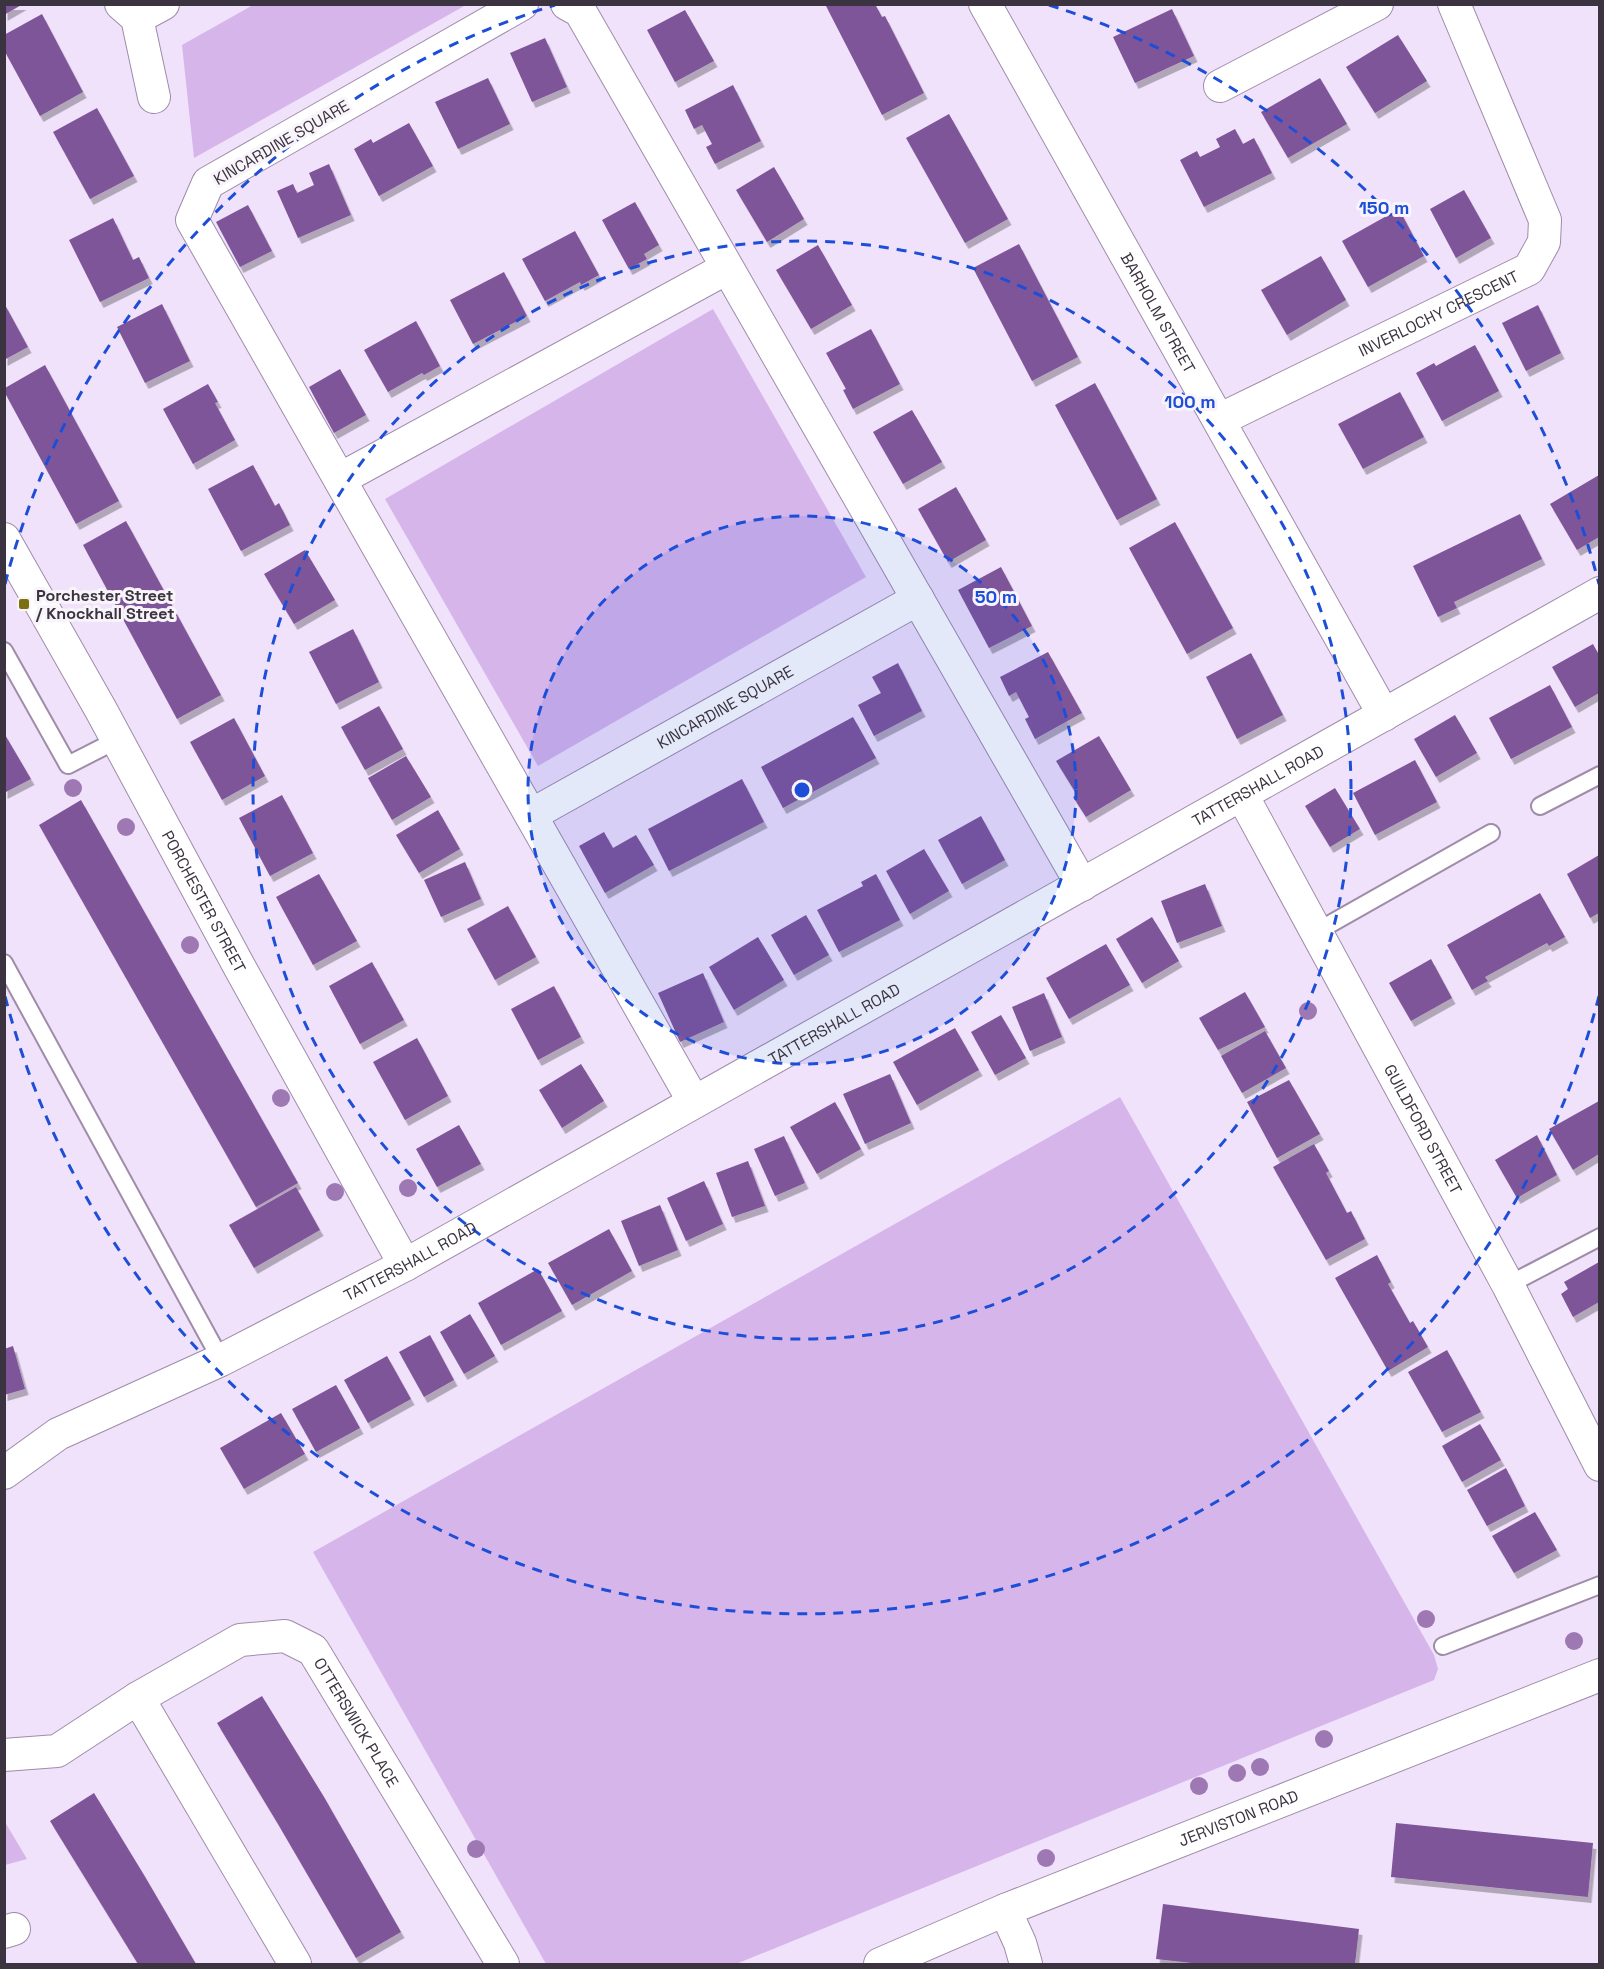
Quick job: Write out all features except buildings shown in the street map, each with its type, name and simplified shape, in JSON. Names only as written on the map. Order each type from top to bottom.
[{"type":"street","name":"KINCARDINE SQUARE","points":[[522,4],[208,183],[192,220],[694,1102]]},
{"type":"street","points":[[567,4],[580,11],[1082,885]]},
{"type":"street","name":"BARHOLM STREET","points":[[985,4],[1384,714]]},
{"type":"street","points":[[1220,86],[1377,4]]},
{"type":"street","name":"INVERLOCHY CRESCENT","points":[[1219,420],[1529,269],[1544,242],[1545,220],[1454,4]]},
{"type":"street","points":[[140,9],[154,97]]},
{"type":"street","points":[[340,479],[727,268]]},
{"type":"street","name":"PORCHESTER STREET","points":[[4,539],[405,1265]]},
{"type":"street","name":"TATTERSHALL ROAD","points":[[58,1434],[220,1360],[405,1265],[1599,594]]},
{"type":"street","name":"KINCARDINE SQUARE","points":[[531,815],[918,599]]},
{"type":"street","name":"GUILDFORD STREET","points":[[1242,795],[1508,1285],[1599,1466]]},
{"type":"street","points":[[4,1444],[58,1434]]},
{"type":"street","points":[[4,1473],[58,1434]]},
{"type":"street","name":"OTTERSWICK PLACE","points":[[4,1755],[57,1751],[138,1698],[240,1640],[285,1636],[313,1650],[503,1965]]},
{"type":"street","name":"JERVISTON ROAD","points":[[880,1965],[1005,1910],[1599,1675]]},
{"type":"street","points":[[138,1698],[295,1965]]},
{"type":"street","points":[[1005,1910],[1020,1943],[1026,1965]]},
{"type":"lane","points":[[4,651],[68,765],[117,740]]},
{"type":"lane","points":[[1540,806],[1599,775]]},
{"type":"lane","points":[[1316,932],[1491,833]]},
{"type":"lane","points":[[4,963],[220,1360]]},
{"type":"lane","points":[[1508,1285],[1599,1237]]},
{"type":"lane","points":[[1443,1646],[1599,1585]]},
{"type":"shaded area","points":[[253,5],[466,5],[194,158],[182,45]]},
{"type":"shaded area","points":[[713,309],[866,577],[538,766],[385,499]]},
{"type":"shaded area","points":[[1120,1097],[1434,1655],[1438,1669],[1434,1680],[736,1964],[546,1964],[313,1552]]},
{"type":"shaded area","points":[[5,1822],[27,1859],[5,1865]]},
{"type":"place","name":"Porchester Street / Knockhall Street","points":[[24,604]]}]
